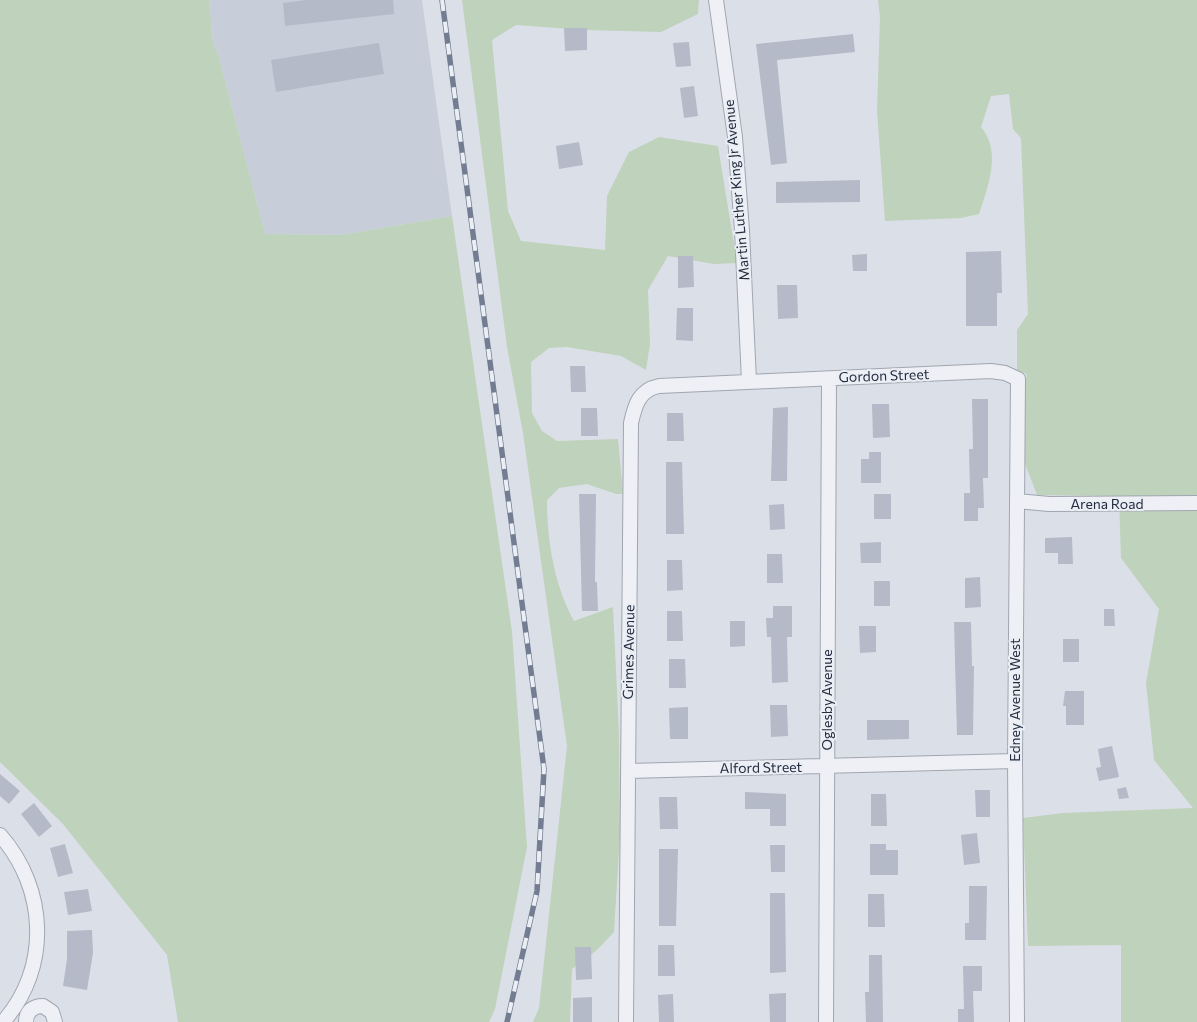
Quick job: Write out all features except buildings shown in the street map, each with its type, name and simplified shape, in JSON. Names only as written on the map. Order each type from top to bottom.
[{"type":"street","name":"Martin Luther King Jr Avenue","points":[[716,0],[736,146],[749,381]]},
{"type":"street","name":"Gordon Street","points":[[749,381],[991,371],[1005,373],[1018,379]]},
{"type":"street","name":"Oglesby Avenue","points":[[826,1022],[829,379]]},
{"type":"street","name":"Edney Avenue West","points":[[1017,1022],[1015,761],[1018,379]]},
{"type":"street","name":"Grimes Avenue","points":[[626,1022],[631,423],[634,406],[642,393],[653,387],[749,381]]},
{"type":"street","name":"Arena Road","points":[[1017,501],[1049,504],[1197,503]]},
{"type":"street","name":"Alford Street","points":[[628,771],[1015,761]]},
{"type":"street","points":[[0,835],[14,854],[28,880],[36,911],[38,942],[26,988],[3,1022]]},
{"type":"street","points":[[16,1005],[27,1017],[37,1006],[43,1006],[52,1012],[55,1022]]},
{"type":"shaded area","points":[[209,0],[422,0],[452,216],[341,235],[265,234],[218,54],[213,44]]},
{"type":"green space","points":[[0,0],[209,0],[213,44],[218,54],[265,234],[341,235],[452,216],[512,632],[527,847],[495,1009],[489,1022],[178,1022],[167,955],[63,824],[0,762]]},
{"type":"green space","points":[[462,0],[699,0],[698,14],[661,32],[584,30],[516,25],[492,40],[508,211],[521,241],[605,250],[607,196],[629,152],[659,137],[718,146],[737,263],[714,264],[668,256],[648,290],[650,344],[646,370],[621,356],[567,347],[549,348],[531,362],[532,413],[542,431],[557,441],[618,439],[623,494],[616,494],[587,484],[559,488],[547,500],[548,531],[553,562],[561,593],[574,621],[613,607],[619,735],[620,834],[614,932],[597,950],[572,969],[570,1022],[533,1022],[539,1008],[567,746],[523,433],[507,347]]},
{"type":"green space","points":[[878,0],[1197,0],[1197,1022],[1121,1022],[1121,945],[1028,946],[1023,818],[1063,813],[1193,808],[1154,760],[1146,683],[1159,609],[1121,558],[1119,496],[1037,495],[1024,461],[1025,380],[1027,376],[1025,373],[1017,372],[1017,330],[1028,314],[1021,138],[1013,129],[1009,94],[991,96],[981,127],[991,147],[992,158],[989,181],[979,214],[961,218],[885,221],[877,110],[880,17]]},
{"type":"railway","points":[[442,0],[544,769],[537,891],[507,1022]]}]
